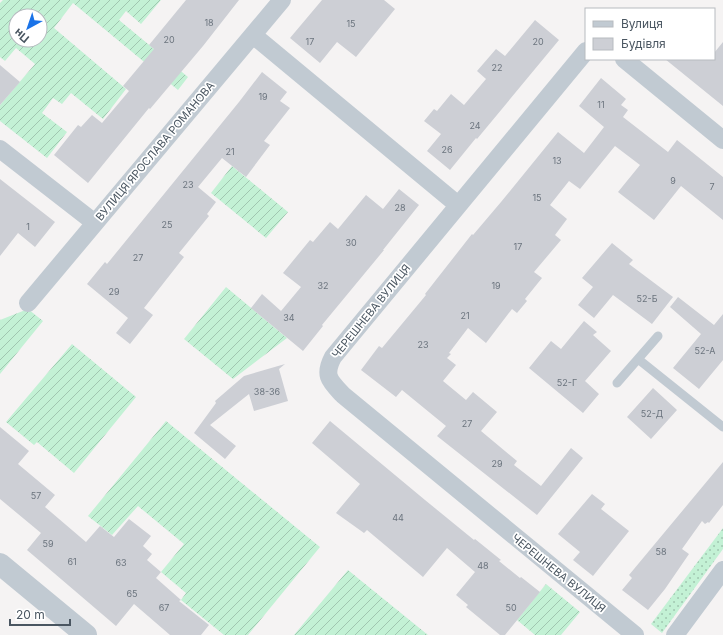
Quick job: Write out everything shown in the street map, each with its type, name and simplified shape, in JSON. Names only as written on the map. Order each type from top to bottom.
[{"type":"street","name":"ВУЛИЦЯ ЯРОСЛАВА РОМАНОВА","points":[[28,303],[282,0]]},
{"type":"street","points":[[253,35],[458,205]]},
{"type":"street","name":"ЧЕРЕШНЕВА ВУЛИЦЯ","points":[[585,53],[333,357],[328,367],[328,377],[343,395],[635,635]]},
{"type":"street","points":[[625,60],[723,140]]},
{"type":"street","points":[[0,149],[95,223]]},
{"type":"street","points":[[0,564],[86,635]]},
{"type":"street","points":[[675,635],[723,570]]},
{"type":"lane","points":[[617,383],[658,336]]},
{"type":"lane","points":[[638,359],[723,427]]},
{"type":"green space","points":[[3,0],[161,0],[141,24],[126,11],[119,20],[188,77],[178,90],[73,3],[54,28],[126,89],[103,119],[71,93],[62,104],[53,98],[42,113],[67,132],[47,158],[0,121],[0,105],[35,64],[16,48],[5,61],[0,57],[0,3]]},
{"type":"green space","points":[[232,166],[288,212],[266,238],[211,193]]},
{"type":"green space","points":[[226,287],[287,338],[233,379],[184,339]]},
{"type":"green space","points":[[28,309],[43,321],[0,374],[0,320]]},
{"type":"green space","points":[[72,344],[136,397],[74,473],[37,442],[34,445],[6,422]]},
{"type":"green space","points":[[166,421],[320,547],[248,635],[224,635],[181,600],[186,593],[161,572],[184,544],[138,506],[112,535],[88,516]]},
{"type":"green space","points":[[723,528],[723,549],[662,633],[651,624]]},
{"type":"green space","points":[[348,570],[359,579],[428,635],[294,635]]},
{"type":"green space","points":[[546,584],[580,612],[561,635],[535,635],[517,620]]},
{"type":"building","points":[[186,0],[239,0],[203,46],[150,109],[149,108],[88,183],[54,155],[78,125],[81,127],[92,115],[102,123],[129,91],[123,86],[154,49],[149,45]]},
{"type":"building","points":[[322,0],[384,0],[395,9],[356,57],[337,42],[320,63],[290,38]]},
{"type":"building","points":[[535,20],[559,40],[450,170],[427,151],[441,134],[424,121],[434,109],[437,111],[451,94],[464,105],[486,79],[477,71],[496,49],[505,56]]},
{"type":"building","points":[[723,42],[723,106],[666,60],[715,60],[715,52]]},
{"type":"building","points":[[0,65],[20,82],[0,105]]},
{"type":"building","points":[[262,72],[287,92],[280,101],[290,108],[264,141],[270,145],[246,177],[222,158],[198,187],[216,202],[207,214],[209,216],[179,253],[184,257],[144,308],[153,315],[130,344],[116,333],[128,318],[87,284],[105,262],[107,264]]},
{"type":"building","points":[[601,78],[626,99],[621,105],[628,110],[623,117],[668,152],[677,140],[723,177],[723,220],[681,186],[654,220],[618,192],[640,165],[615,146],[580,189],[569,181],[550,205],[567,219],[555,235],[561,240],[534,272],[542,278],[525,299],[527,301],[517,313],[512,309],[486,343],[468,328],[449,353],[451,354],[447,358],[456,365],[443,381],[466,400],[473,392],[497,412],[481,431],[517,461],[514,465],[541,486],[571,448],[583,458],[537,515],[437,436],[446,426],[402,390],[396,397],[361,370],[379,346],[382,348],[426,295],[425,294],[472,234],[473,235],[501,202],[558,132],[584,153],[604,127],[579,106]]},
{"type":"building","points":[[0,179],[55,222],[35,247],[18,233],[0,256]]},
{"type":"building","points":[[399,189],[419,205],[322,325],[323,326],[303,351],[251,308],[262,294],[281,311],[301,287],[283,273],[310,240],[313,242],[330,222],[338,229],[366,195],[383,209]]},
{"type":"building","points":[[612,243],[633,260],[629,264],[673,297],[652,324],[613,295],[594,318],[578,305],[593,287],[582,278]]},
{"type":"building","points":[[678,297],[714,325],[723,314],[723,360],[699,389],[673,368],[701,334],[670,307]]},
{"type":"building","points":[[584,321],[597,332],[593,335],[611,351],[585,381],[599,394],[583,413],[529,368],[551,341],[561,349]]},
{"type":"building","points":[[285,364],[279,369],[288,401],[254,411],[249,394],[210,425],[236,446],[225,459],[194,433],[216,403],[215,401],[244,376]]},
{"type":"building","points":[[653,388],[677,410],[651,439],[627,417]]},
{"type":"building","points":[[330,421],[474,540],[475,539],[501,560],[499,561],[540,592],[505,635],[500,635],[466,607],[468,605],[456,595],[475,572],[447,548],[423,577],[367,530],[364,533],[336,513],[360,484],[312,443]]},
{"type":"building","points":[[0,427],[29,451],[18,464],[55,495],[45,507],[86,542],[100,526],[114,537],[129,519],[151,536],[143,546],[152,554],[147,560],[161,572],[156,578],[181,600],[179,601],[209,625],[201,635],[170,635],[134,604],[116,626],[27,550],[41,533],[0,499]]},
{"type":"building","points":[[723,462],[723,505],[709,523],[708,522],[705,524],[702,521],[682,549],[689,554],[665,589],[648,610],[622,590],[632,578],[629,575]]},
{"type":"building","points":[[592,494],[605,504],[601,509],[629,531],[593,576],[573,560],[580,552],[558,534]]}]
